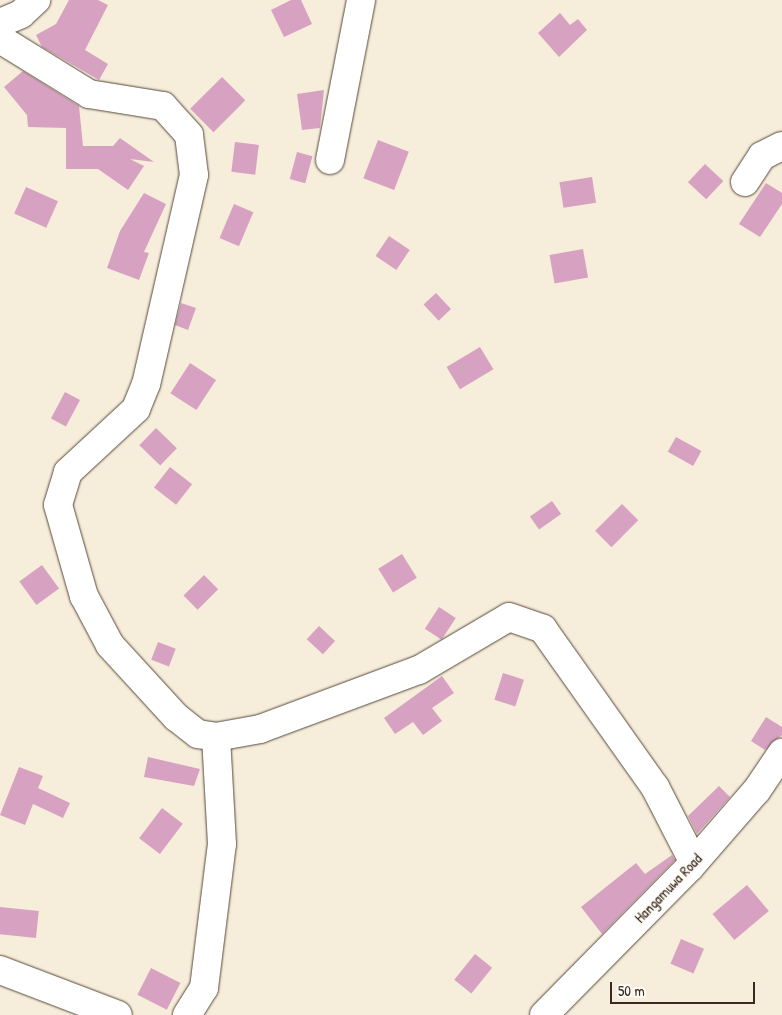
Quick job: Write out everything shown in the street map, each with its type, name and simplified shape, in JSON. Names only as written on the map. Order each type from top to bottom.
[{"type":"street","points":[[0,23],[21,14],[36,0]]},
{"type":"street","points":[[330,160],[361,0]]},
{"type":"street","points":[[0,39],[88,94],[163,106],[189,135],[194,174],[146,384],[136,409],[68,472],[58,505],[84,596],[110,645],[176,717],[198,734],[216,737],[260,730],[419,670],[509,617],[544,630],[655,787],[692,859],[690,867]]},
{"type":"street","points":[[745,182],[762,156],[782,146]]},
{"type":"street","points":[[187,1015],[204,988],[222,844],[216,737]]},
{"type":"street","name":"Hangamuwa Road","points":[[544,1015],[690,867],[757,790],[782,753]]},
{"type":"street","points":[[2,976],[118,1015]]},
{"type":"building","points":[[69,0],[98,0],[108,5],[85,50],[108,64],[99,80],[42,47],[36,35],[56,24]]},
{"type":"building","points":[[291,0],[301,0],[312,24],[284,37],[271,10]]},
{"type":"building","points":[[560,13],[570,25],[578,19],[587,30],[559,57],[538,33]]},
{"type":"building","points":[[23,71],[79,106],[83,146],[113,146],[120,138],[154,162],[130,159],[144,166],[128,190],[98,169],[66,169],[66,128],[28,127],[27,115],[4,87]]},
{"type":"building","points":[[222,77],[245,100],[214,132],[190,109]]},
{"type":"building","points":[[324,90],[320,128],[302,130],[297,94]]},
{"type":"building","points":[[378,140],[409,152],[394,190],[363,178]]},
{"type":"building","points":[[235,142],[259,145],[255,175],[231,172]]},
{"type":"building","points":[[297,152],[312,156],[305,183],[290,179]]},
{"type":"building","points":[[705,164],[723,181],[706,199],[688,182]]},
{"type":"building","points":[[592,177],[596,203],[563,208],[559,182]]},
{"type":"building","points":[[766,183],[782,193],[782,204],[760,237],[739,224]]},
{"type":"building","points":[[26,187],[58,201],[46,228],[14,213]]},
{"type":"building","points":[[144,193],[166,204],[144,252],[149,253],[139,280],[107,268],[120,231]]},
{"type":"building","points":[[234,204],[253,212],[239,246],[220,238]]},
{"type":"building","points":[[389,236],[410,250],[396,270],[376,256]]},
{"type":"building","points":[[583,249],[588,278],[555,283],[550,255]]},
{"type":"building","points":[[436,293],[451,309],[439,321],[424,305]]},
{"type":"building","points":[[181,303],[196,308],[188,330],[175,325]]},
{"type":"building","points":[[480,347],[493,369],[460,389],[447,367]]},
{"type":"building","points":[[190,363],[216,380],[196,410],[170,393]]},
{"type":"building","points":[[65,392],[80,400],[66,426],[51,418]]},
{"type":"building","points":[[156,428],[177,448],[160,465],[139,445]]},
{"type":"building","points":[[676,437],[701,451],[693,466],[668,452]]},
{"type":"building","points":[[170,467],[192,484],[176,505],[154,487]]},
{"type":"building","points":[[552,501],[561,514],[539,530],[530,516]]},
{"type":"building","points":[[622,504],[638,520],[611,547],[595,531]]},
{"type":"building","points":[[402,554],[417,578],[393,593],[378,569]]},
{"type":"building","points":[[42,565],[59,588],[36,605],[19,581]]},
{"type":"building","points":[[204,575],[218,589],[198,610],[183,596]]},
{"type":"building","points":[[439,607],[456,618],[442,640],[425,629]]},
{"type":"building","points":[[319,626],[335,641],[323,654],[307,639]]},
{"type":"building","points":[[158,642],[176,649],[169,667],[151,660]]},
{"type":"building","points":[[503,673],[524,680],[515,706],[494,700]]},
{"type":"building","points":[[442,676],[454,693],[432,708],[442,721],[423,735],[413,722],[395,734],[384,718]]},
{"type":"building","points":[[766,717],[782,727],[782,735],[765,750],[751,741]]},
{"type":"building","points":[[148,757],[200,769],[194,786],[144,777]]},
{"type":"building","points":[[19,767],[43,776],[38,788],[70,803],[63,818],[33,804],[25,825],[0,815]]},
{"type":"building","points":[[719,786],[730,797],[697,834],[688,816]]},
{"type":"building","points":[[162,808],[183,824],[160,854],[139,838]]},
{"type":"building","points":[[672,855],[675,860],[602,934],[581,907],[636,863],[645,874]]},
{"type":"building","points":[[747,885],[769,911],[734,940],[713,914]]},
{"type":"building","points":[[0,907],[39,911],[36,938],[0,934]]},
{"type":"building","points":[[681,939],[704,949],[693,974],[670,964]]},
{"type":"building","points":[[475,954],[492,968],[471,993],[454,980]]},
{"type":"building","points":[[151,968],[180,983],[167,1010],[137,995]]}]
